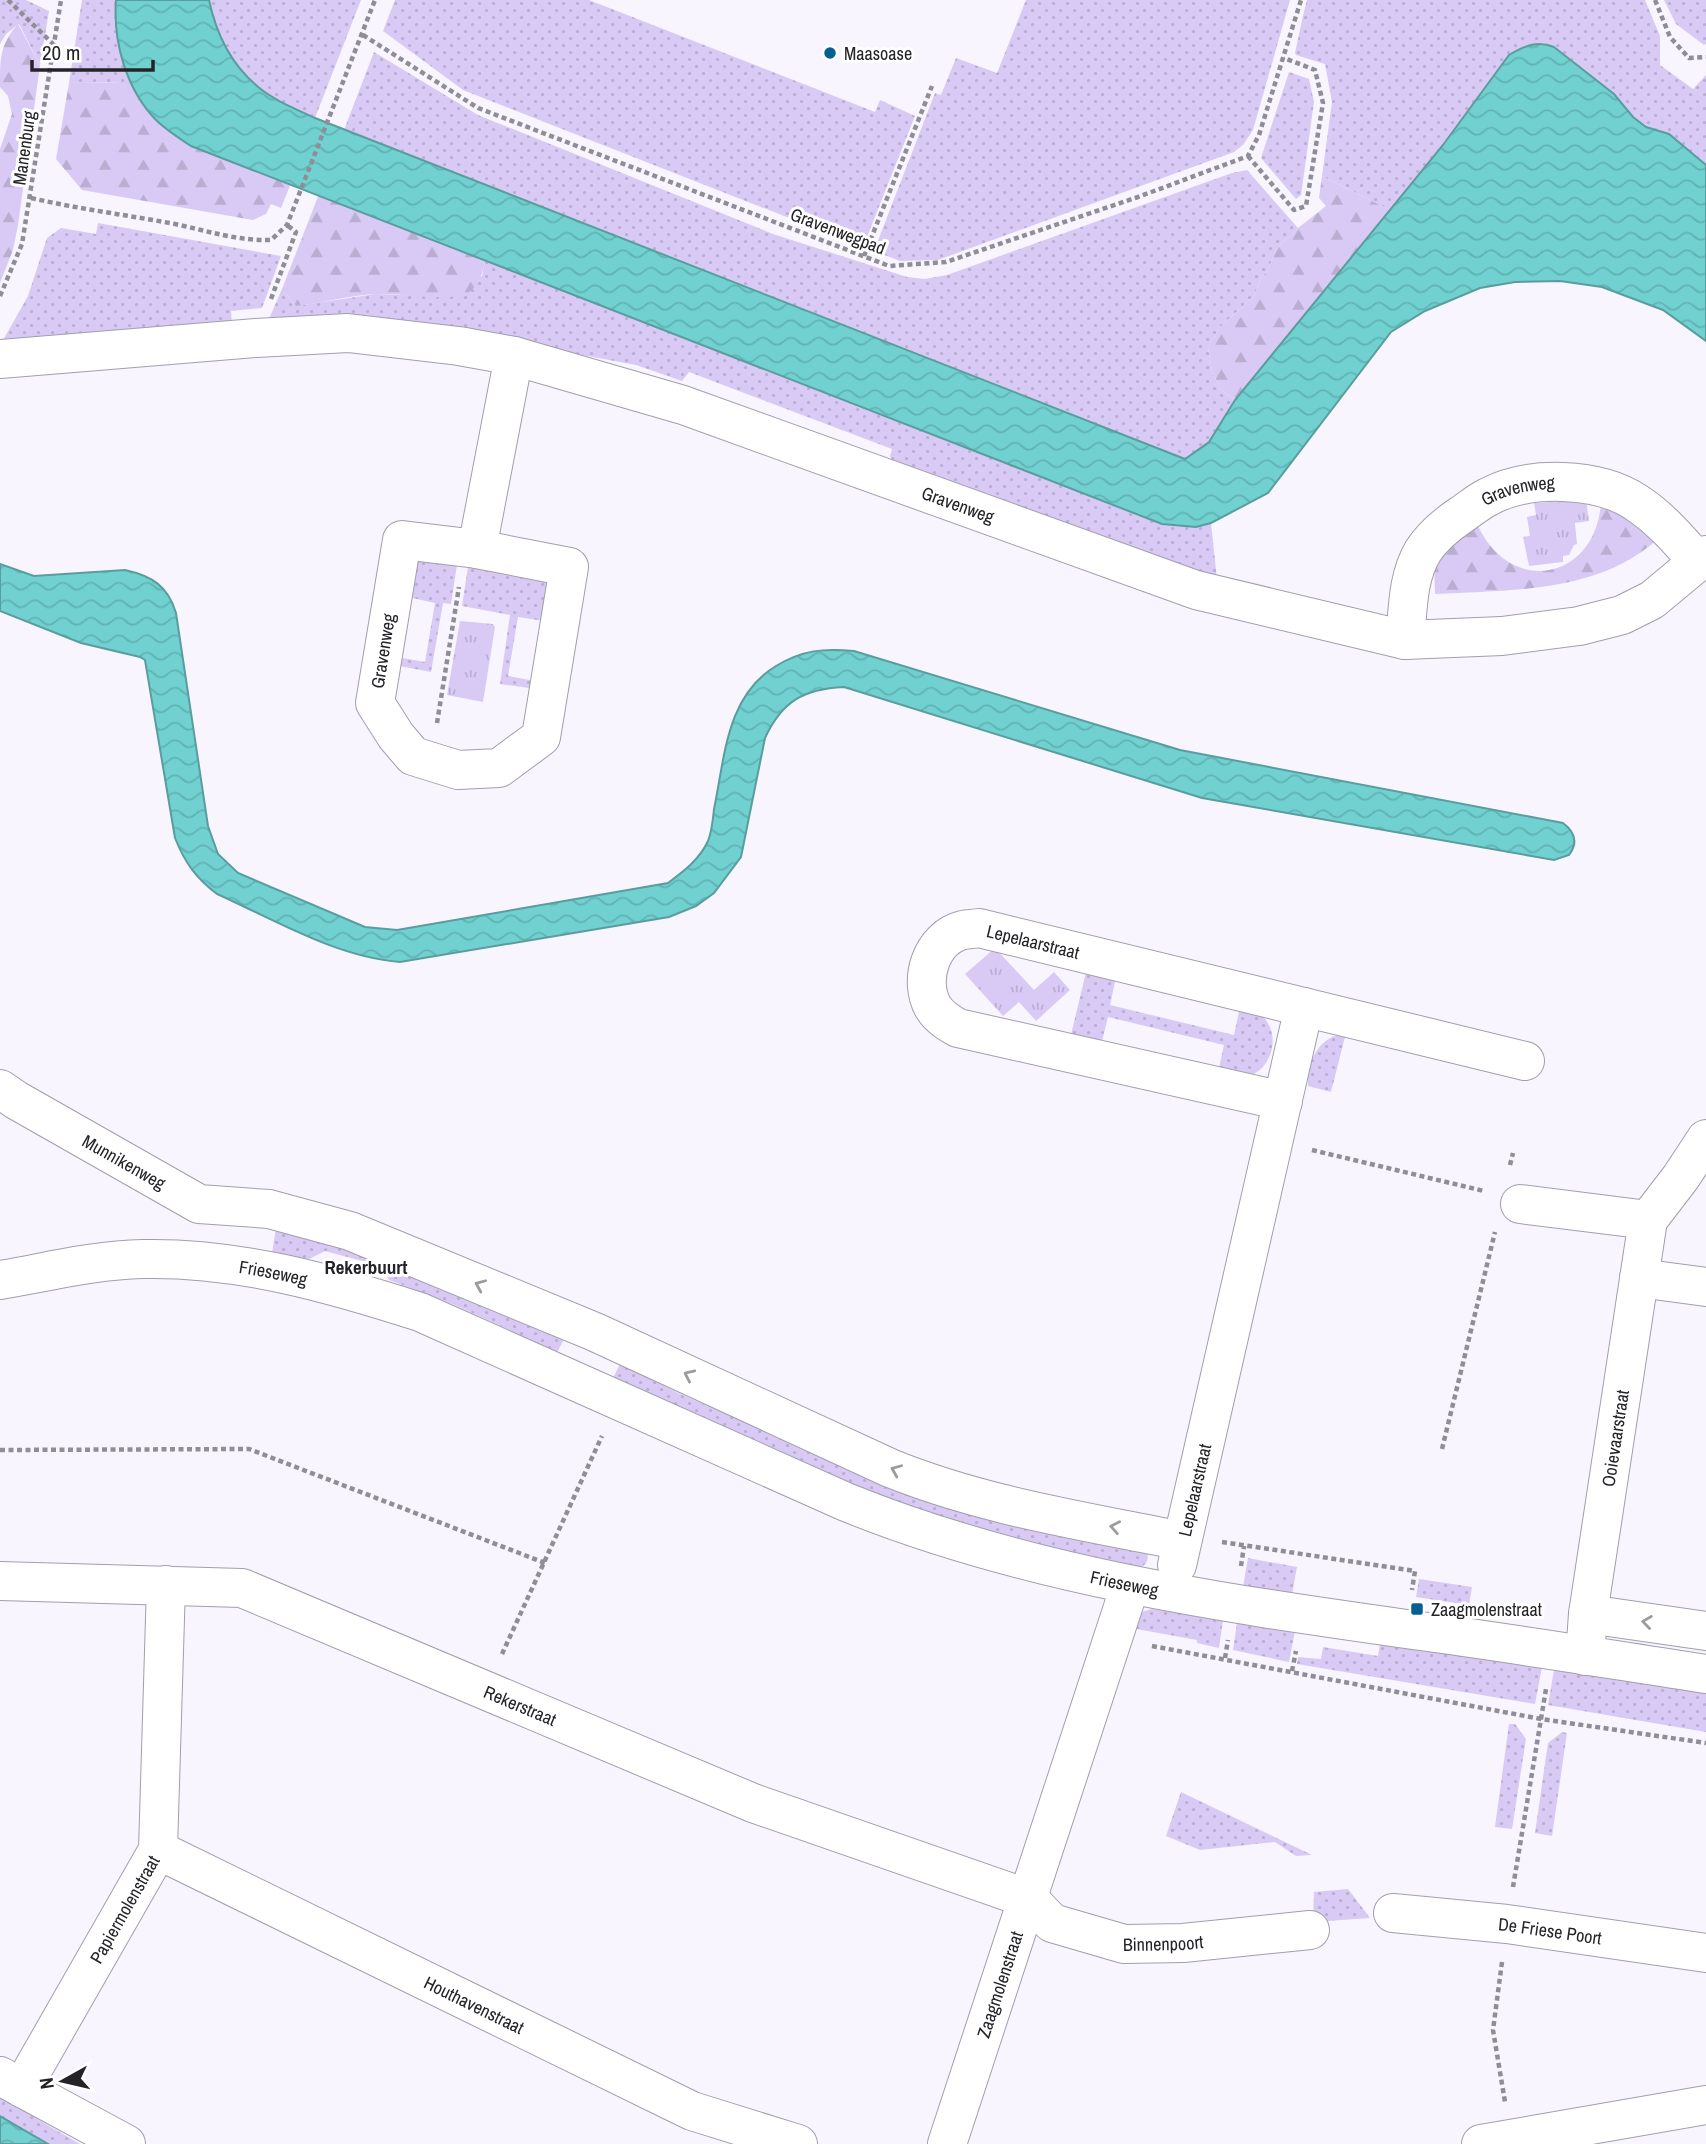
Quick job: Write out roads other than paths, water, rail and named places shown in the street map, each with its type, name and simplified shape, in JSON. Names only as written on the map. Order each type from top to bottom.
[{"type":"street","name":"Gravenweg","points":[[0,359],[348,333],[459,346],[514,356],[683,405],[1196,590],[1405,640],[1502,636],[1579,626],[1622,615],[1652,600],[1702,559],[1637,502],[1604,487],[1570,482],[1542,483],[1513,489],[1489,496],[1442,527],[1423,552],[1411,580],[1405,640]]},
{"type":"street","points":[[472,549],[514,356]]},
{"type":"street","name":"Gravenweg","points":[[402,540],[472,549],[569,567],[541,737],[499,768],[458,770],[413,756],[396,736],[375,703],[402,540]]},
{"type":"street","name":"Lepelaarstraat","points":[[1283,1101],[958,1028],[943,1019],[933,1007],[927,986],[927,970],[934,952],[946,939],[961,930],[979,929],[1525,1060]]},
{"type":"street","name":"Lepelaarstraat","points":[[1171,1593],[1304,1007]]},
{"type":"street","name":"Munnikenweg","points":[[0,1089],[199,1204]]},
{"type":"street","name":"Ooievaarstraat","points":[[1568,1653],[1588,1614],[1648,1220],[1682,1177],[1706,1139]]},
{"type":"street","points":[[1512,1200],[1648,1220]]},
{"type":"street","points":[[190,1262],[199,1204],[269,1209],[350,1231],[595,1332],[926,1483],[983,1500],[1182,1541]]},
{"type":"street","name":"Frieseweg","points":[[0,1280],[105,1262],[143,1259],[267,1269],[351,1289],[420,1312],[890,1520],[967,1544],[1130,1586],[1706,1674]]},
{"type":"street","points":[[1639,1278],[1706,1287]]},
{"type":"street","points":[[573,1380],[595,1332]]},
{"type":"street","name":"Rekerstraat","points":[[0,1581],[242,1588],[754,1803],[1029,1899]]},
{"type":"street","name":"Papiermolenstraat","points":[[11,2082],[158,1850],[166,1585]]},
{"type":"street","name":"Zaagmolenstraat","points":[[947,2144],[1130,1586]]},
{"type":"street","points":[[1588,1614],[1706,1631]]},
{"type":"street","name":"Houthavenstraat","points":[[158,1850],[691,2112],[798,2144]]},
{"type":"street","name":"Binnenpoort","points":[[1029,1899],[1052,1923],[1124,1944],[1183,1943],[1310,1930]]},
{"type":"street","name":"De Friese Poort","points":[[1393,1913],[1507,1924],[1706,1953]]},
{"type":"street","points":[[11,2082],[127,2144]]},
{"type":"street","points":[[1496,2141],[1706,2105]]},
{"type":"water","points":[[116,0],[209,0],[220,36],[232,58],[263,91],[293,108],[1185,459],[1209,442],[1235,400],[1443,145],[1509,55],[1531,45],[1548,45],[1614,94],[1633,117],[1646,127],[1669,134],[1706,165],[1706,341],[1663,310],[1602,287],[1560,281],[1515,282],[1480,288],[1425,311],[1391,332],[1268,493],[1211,523],[1196,527],[1162,524],[191,146],[156,120],[129,79],[119,48]]},
{"type":"water","points":[[0,564],[34,576],[125,570],[143,575],[158,584],[173,604],[176,613],[208,826],[218,854],[238,873],[365,927],[397,930],[668,883],[696,859],[708,841],[730,729],[747,694],[759,679],[776,666],[795,656],[823,650],[854,651],[1180,750],[1563,823],[1573,834],[1574,846],[1569,855],[1554,860],[1202,798],[844,687],[830,688],[796,699],[772,725],[765,738],[741,857],[714,893],[696,906],[669,917],[400,962],[376,959],[306,936],[217,894],[197,876],[175,838],[145,660],[81,643],[0,611]]},
{"type":"water","points":[[0,2116],[48,2144],[0,2144]]},
{"type":"place","name":"Maasoase","points":[[830,53]]},
{"type":"place","name":"Zaagmolenstraat","points":[[1417,1609]]},
{"type":"district","name":"Rekerbuurt","points":[[366,1267]]}]
